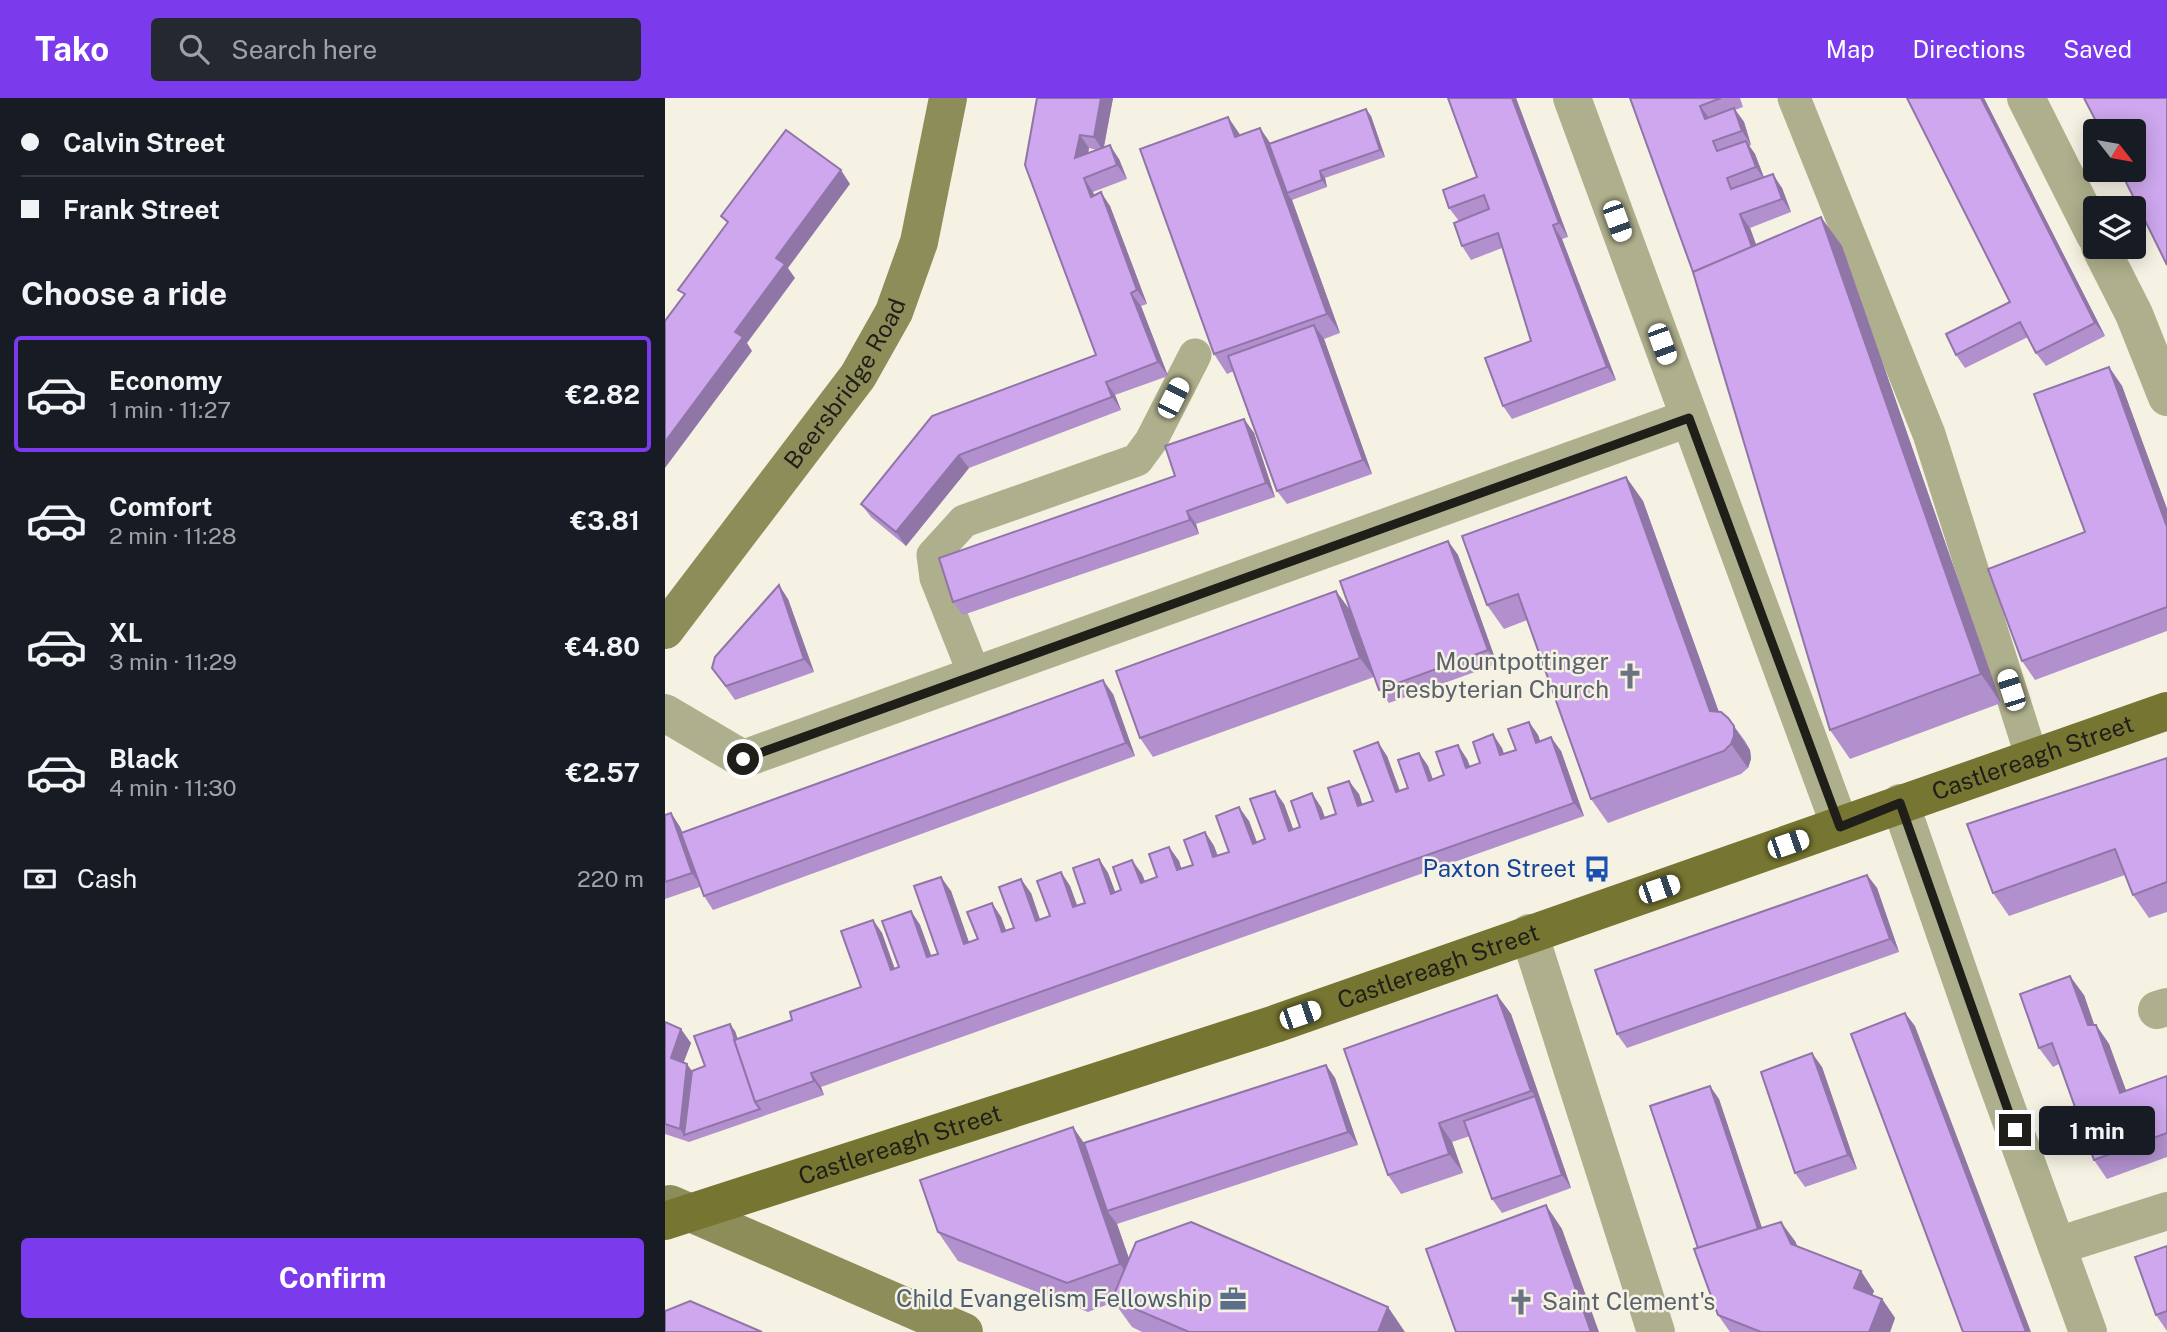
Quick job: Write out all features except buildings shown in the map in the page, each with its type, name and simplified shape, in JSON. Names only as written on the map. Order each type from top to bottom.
[{"type":"main road","name":"Beersbridge Road","points":[[665,631],[858,376],[894,312],[919,242],[948,98]]},
{"type":"main road","name":"Castlereagh Street","points":[[673,1212],[1275,1024],[2167,711]]},
{"type":"main road","points":[[673,1212],[964,1332]]},
{"type":"street","points":[[1572,98],[1840,827]]},
{"type":"street","points":[[2026,98],[2083,212]]},
{"type":"street","points":[[2106,259],[2134,314],[2167,397]]},
{"type":"street","points":[[665,713],[743,759],[1689,418]]},
{"type":"street","points":[[1900,803],[2088,1332]]},
{"type":"street","points":[[1529,933],[1656,1332]]},
{"type":"street","points":[[2057,1246],[2167,1211]]},
{"type":"lane","points":[[1794,98],[1929,434],[2032,758]]},
{"type":"lane","points":[[975,676],[936,578],[933,555],[964,521],[1137,460],[1151,441],[1195,355]]},
{"type":"place","name":"Mountpottinger Presbyterian Church","points":[[1630,676]]},
{"type":"place","name":"Paxton Street","points":[[1597,869]]},
{"type":"place","name":"Child Evangelism Fellowship","points":[[1233,1299]]},
{"type":"place","name":"Saint Clement's","points":[[1521,1302]]},
{"type":"route","points":[[743,759],[1689,418],[1840,827],[1900,803],[2015,1130]]}]
